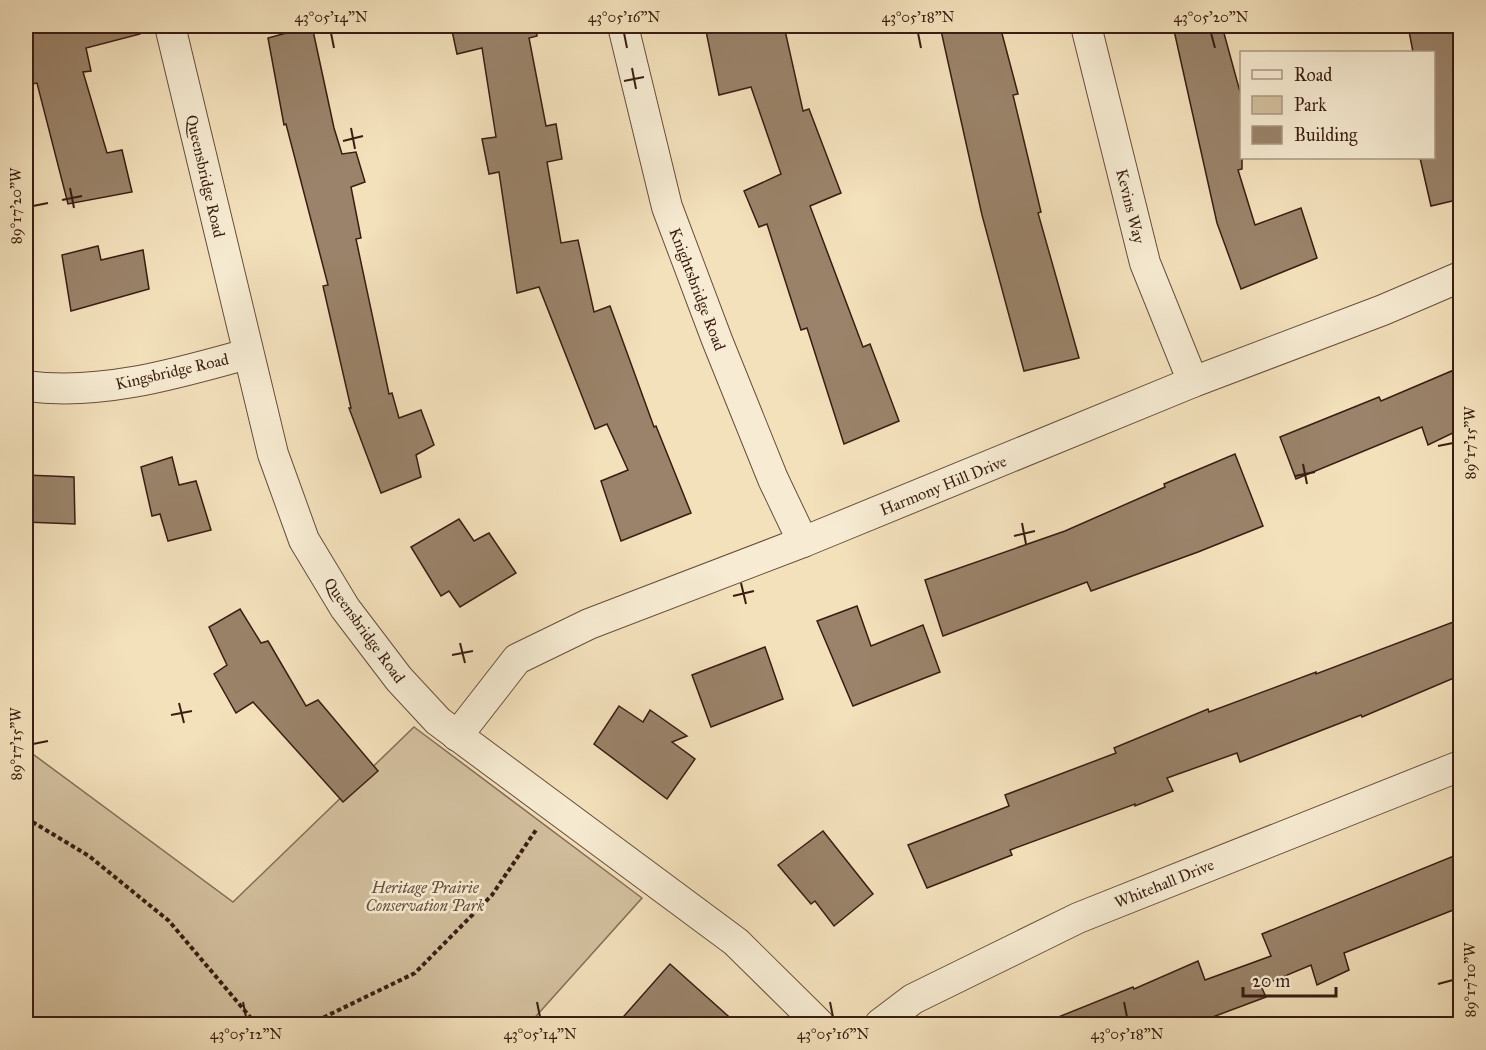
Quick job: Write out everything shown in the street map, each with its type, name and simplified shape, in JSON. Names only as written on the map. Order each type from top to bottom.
[{"type":"street","name":"Queensbridge Road","points":[[170,26],[247,354],[273,454],[304,540],[345,608],[399,679],[438,721],[736,942],[819,1024]]},
{"type":"street","name":"Knightsbridge Road","points":[[623,26],[667,207],[772,479],[803,542]]},
{"type":"street","name":"Kevins Way","points":[[1086,26],[1145,263],[1193,382]]},
{"type":"street","name":"Harmony Hill Drive","points":[[457,736],[518,659],[589,624],[803,542],[1193,382],[1383,310],[1461,276]]},
{"type":"street","name":"Kingsbridge Road","points":[[26,386],[56,390],[105,386],[161,377],[247,354]]},
{"type":"street","name":"Whitehall Drive","points":[[880,1024],[913,999],[1078,918],[1461,766]]},
{"type":"path","points":[[26,818],[89,856],[169,921],[256,1024]]},
{"type":"path","points":[[310,1024],[415,973],[492,895],[537,830]]},
{"type":"green space","name":"Heritage Prairie Conservation Park","points":[[414,727],[642,898],[529,1024],[26,1024],[26,749],[233,902]]},
{"type":"building","points":[[26,26],[138,26],[140,34],[86,48],[91,71],[83,72],[107,153],[122,150],[132,192],[68,204],[37,83],[26,85]]},
{"type":"building","points":[[312,26],[334,128],[342,154],[356,152],[365,182],[351,187],[361,238],[356,239],[389,394],[392,393],[399,418],[421,410],[434,445],[416,455],[421,477],[381,493],[349,408],[351,408],[323,286],[328,285],[286,124],[284,125],[268,38]]},
{"type":"building","points":[[451,26],[536,26],[537,36],[529,38],[546,126],[556,124],[562,159],[547,162],[561,243],[578,240],[594,312],[610,306],[654,427],[656,426],[691,513],[621,541],[601,481],[628,470],[607,424],[595,429],[539,287],[517,293],[499,172],[489,174],[482,139],[496,137],[482,48],[457,54]]},
{"type":"building","points":[[705,26],[784,26],[803,111],[809,109],[841,193],[810,206],[863,347],[870,344],[899,421],[844,444],[807,328],[801,330],[767,224],[759,227],[744,191],[781,174],[751,87],[719,95]]},
{"type":"building","points":[[940,26],[1000,26],[1018,94],[1013,95],[1041,212],[1038,213],[1079,358],[1024,371],[982,215]]},
{"type":"building","points":[[1173,26],[1222,26],[1240,92],[1242,169],[1238,170],[1255,225],[1301,208],[1317,258],[1241,289],[1217,223]]},
{"type":"building","points":[[1408,26],[1461,26],[1461,199],[1431,206],[1420,159],[1435,159],[1435,51],[1413,51]]},
{"type":"building","points":[[98,246],[101,260],[143,250],[149,289],[71,311],[62,255]]},
{"type":"building","points":[[1461,367],[1461,429],[1428,445],[1422,427],[1296,479],[1280,437],[1379,397],[1381,401]]},
{"type":"building","points":[[1235,454],[1263,526],[1091,591],[1087,582],[943,636],[925,580],[1065,531],[1165,487],[1164,484]]},
{"type":"building","points":[[172,457],[179,485],[196,481],[211,530],[168,541],[160,514],[152,516],[141,467]]},
{"type":"building","points":[[26,475],[74,477],[75,524],[26,522]]},
{"type":"building","points":[[459,519],[474,541],[489,533],[516,573],[460,607],[449,591],[441,596],[411,547]]},
{"type":"building","points":[[857,606],[871,646],[923,625],[940,672],[853,706],[817,621]]},
{"type":"building","points":[[240,609],[261,643],[268,641],[306,706],[318,700],[378,771],[343,802],[253,702],[236,713],[214,674],[227,665],[209,627]]},
{"type":"building","points":[[1461,619],[1461,675],[1362,717],[1361,715],[1240,762],[1237,753],[1167,778],[1173,791],[1010,850],[1012,855],[927,888],[908,845],[1009,806],[1005,795],[1116,753],[1114,748],[1208,709],[1209,712],[1316,672],[1316,674]]},
{"type":"building","points":[[765,647],[783,699],[711,727],[692,675]]},
{"type":"building","points":[[619,706],[643,722],[650,710],[687,736],[672,742],[695,759],[667,799],[594,744]]},
{"type":"building","points":[[823,831],[873,894],[834,926],[815,901],[811,904],[778,865]]},
{"type":"building","points":[[1461,853],[1461,907],[1344,953],[1349,970],[1317,985],[1311,965],[1261,986],[1266,997],[1194,1024],[1041,1024],[1133,987],[1134,989],[1198,961],[1205,980],[1271,956],[1262,934]]},
{"type":"building","points":[[670,964],[737,1024],[617,1024]]}]
